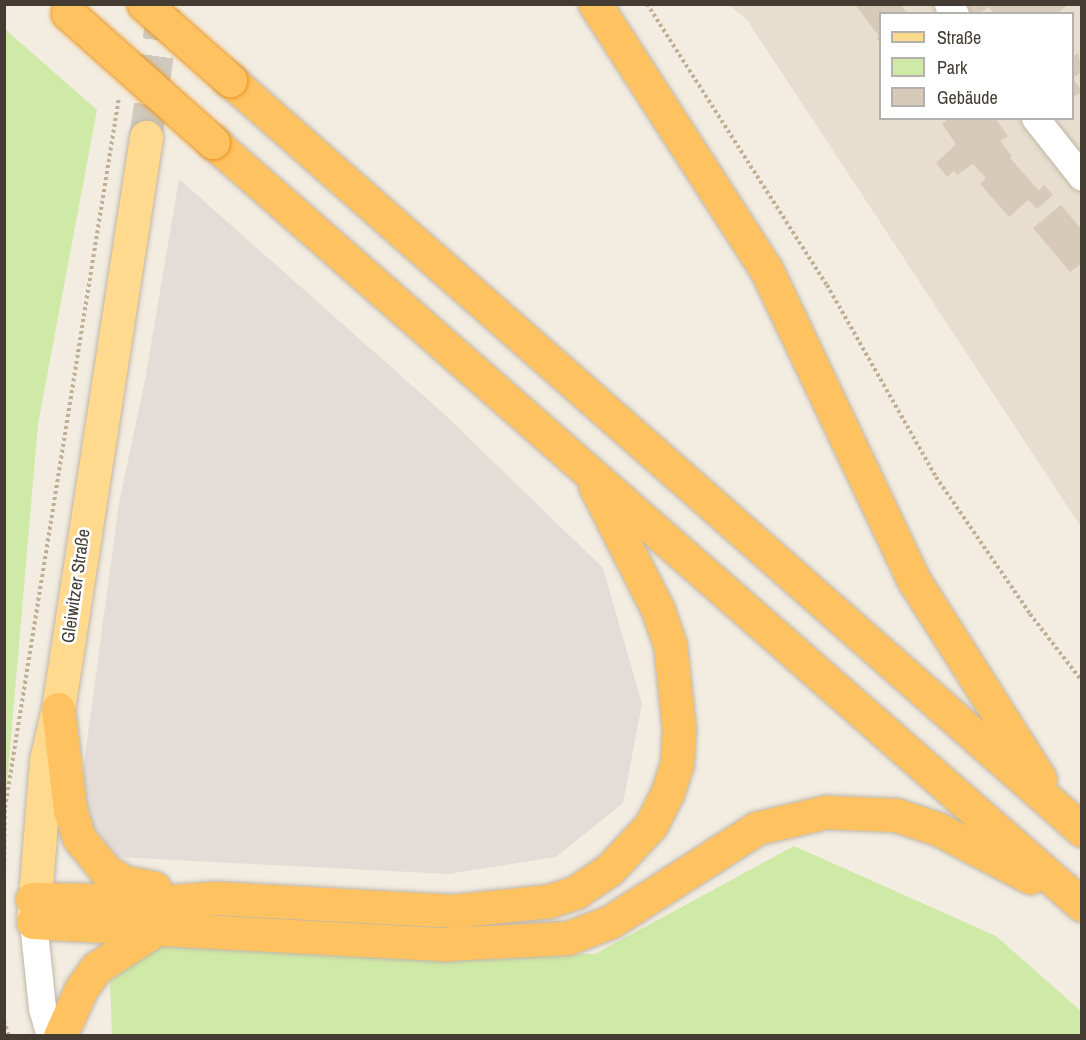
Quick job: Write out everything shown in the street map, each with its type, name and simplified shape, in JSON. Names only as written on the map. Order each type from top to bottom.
[{"type":"highway","points":[[144,4],[1070,819]]},
{"type":"highway","points":[[595,4],[766,269],[913,579],[1070,819]]},
{"type":"highway","points":[[63,9],[1079,903]]},
{"type":"highway","points":[[58,709],[70,810],[79,838],[92,857],[124,882],[215,898],[453,911],[524,905],[576,892],[609,870],[651,825],[677,764],[679,730],[670,645],[657,608],[586,469]]},
{"type":"highway","points":[[23,902],[155,930],[445,944],[568,938],[610,922],[757,828],[826,812],[858,810],[896,815],[938,829],[1079,903]]},
{"type":"highway","points":[[23,902],[175,901],[215,898]]},
{"type":"highway","points":[[60,1035],[81,989],[96,968],[155,930]]},
{"type":"main road","name":"Gleiwitzer Straße","points":[[23,902],[46,760],[58,709],[146,137]]},
{"type":"street","points":[[1037,120],[1082,177]]},
{"type":"street","name":"Gleiwitzer Straße","points":[[23,902],[50,1035]]},
{"type":"path","points":[[647,4],[827,285],[936,477],[1030,614],[1082,681]]},
{"type":"path","points":[[23,902],[5,808],[120,93]]},
{"type":"path","points":[[4,1021],[9,1035]]},
{"type":"shaded area","points":[[729,5],[1081,5],[1081,527],[747,20]]},
{"type":"shaded area","points":[[179,179],[443,413],[603,568],[642,704],[623,803],[556,857],[448,874],[117,857],[78,808],[119,503],[145,380]]},
{"type":"green space","points":[[5,29],[97,110],[38,424],[5,807]]},
{"type":"green space","points":[[794,846],[996,936],[1081,1011],[1081,1035],[112,1035],[110,982],[151,944],[595,954]]},
{"type":"building","points":[[858,4],[900,4],[906,12],[879,12],[879,36],[856,6]]},
{"type":"building","points":[[964,4],[1069,4],[1059,12],[993,12],[989,7],[981,12],[968,12]]},
{"type":"building","points":[[1078,53],[1082,72],[1074,77],[1074,56]]},
{"type":"building","points":[[1074,80],[1082,92],[1074,97]]},
{"type":"building","points":[[947,120],[996,120],[1008,136],[1000,141],[1012,156],[1010,158],[1039,191],[1044,185],[1053,195],[1037,209],[1028,200],[1009,217],[980,184],[986,178],[973,164],[957,175],[954,171],[947,177],[936,163],[956,144],[942,124]]},
{"type":"building","points":[[1061,205],[1082,230],[1082,263],[1070,272],[1033,228]]},
{"type":"tunnel","points":[[146,137],[164,4]]}]
